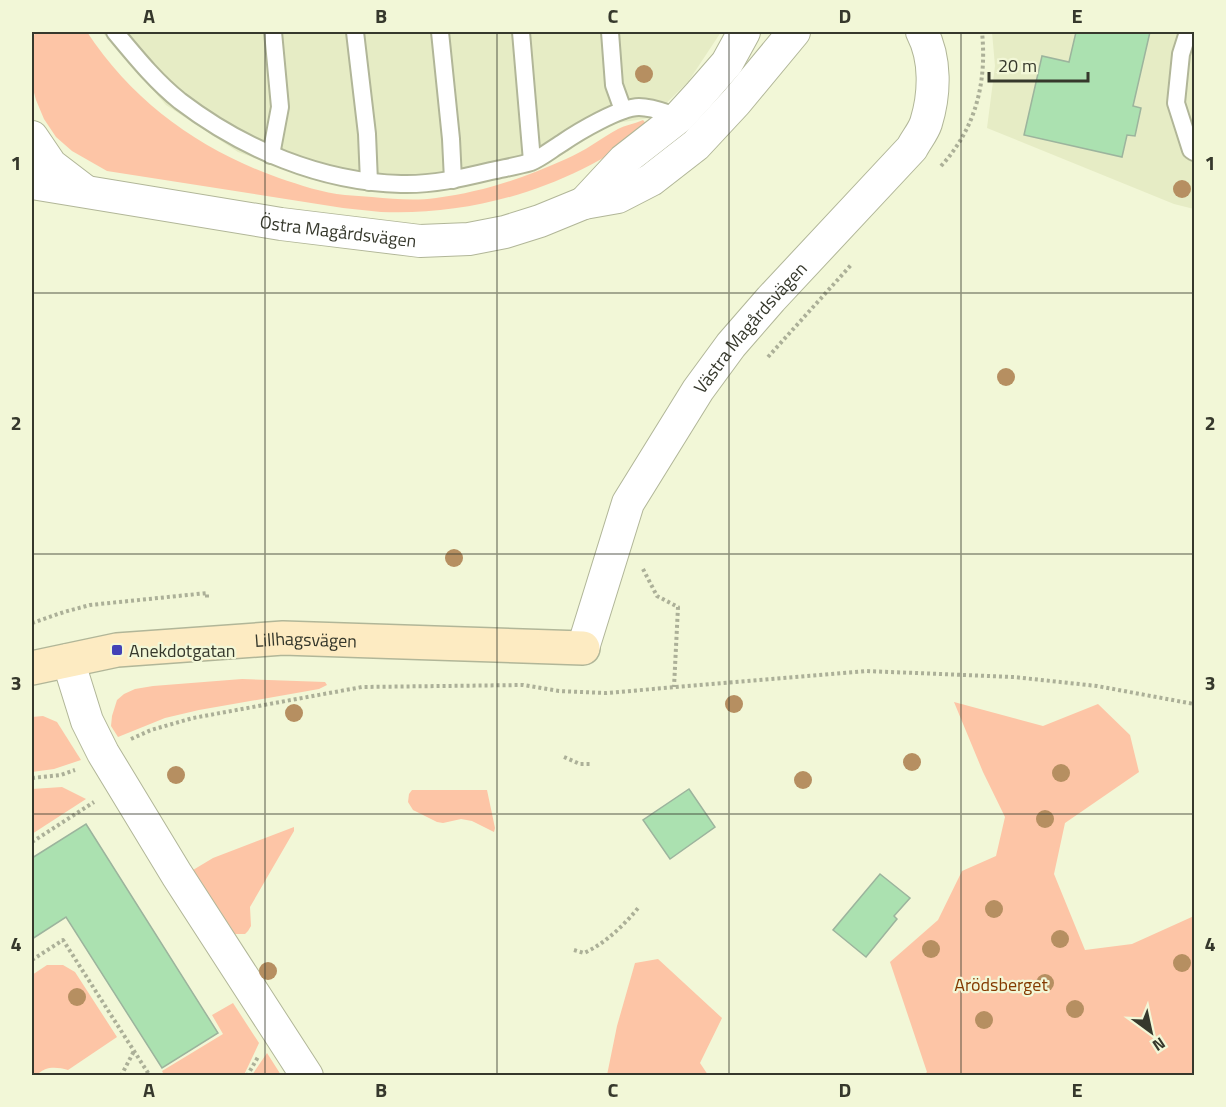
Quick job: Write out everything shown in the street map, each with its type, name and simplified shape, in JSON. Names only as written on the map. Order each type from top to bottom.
[{"type":"main road","name":"Lillhagsvägen","points":[[32,668],[117,650],[283,638],[583,648]]},
{"type":"street","name":"Östra Magårdsvägen","points":[[584,203],[624,160],[679,117],[727,63],[744,32]]},
{"type":"street","name":"Östra Magårdsvägen","points":[[33,184],[281,224],[420,241],[469,239],[505,232],[540,222],[584,203],[618,197],[651,180],[696,145],[736,102],[794,32]]},
{"type":"street","name":"Västra Magårdsvägen","points":[[583,648],[628,503],[698,390],[731,345],[771,299],[912,148],[925,125],[931,98],[932,63],[922,32]]},
{"type":"street","name":"Östra Magårdsvägen","points":[[32,137],[51,165],[88,193]]},
{"type":"street","points":[[68,660],[87,721],[104,753],[177,875],[307,1076]]},
{"type":"lane","points":[[115,32],[144,67],[179,100],[231,135],[271,154],[325,174],[369,182],[404,184],[453,180],[532,161],[570,137],[623,110],[637,107],[651,108],[679,117]]},
{"type":"lane","points":[[271,154],[280,107],[273,32]]},
{"type":"lane","points":[[356,32],[367,134],[369,182]]},
{"type":"lane","points":[[440,32],[453,180]]},
{"type":"lane","points":[[521,32],[532,161]]},
{"type":"lane","points":[[610,32],[614,85],[623,110]]},
{"type":"lane","points":[[1188,32],[1180,54],[1176,103],[1191,150],[1194,152]]},
{"type":"path","points":[[937,171],[963,137],[975,114],[983,70],[982,32]]},
{"type":"path","points":[[761,364],[854,262]]},
{"type":"path","points":[[641,560],[657,596],[678,607],[674,687]]},
{"type":"path","points":[[32,623],[90,605],[207,593],[207,598]]},
{"type":"path","points":[[111,603],[111,609]]},
{"type":"path","points":[[32,778],[71,772],[151,730],[193,718],[362,687],[523,685],[560,691],[606,693],[866,671],[1014,677],[1097,686],[1194,704]]},
{"type":"path","points":[[564,757],[580,764],[591,764]]},
{"type":"path","points":[[32,842],[85,808]]},
{"type":"path","points":[[574,950],[584,953],[596,948],[628,920],[639,907]]},
{"type":"path","points":[[32,960],[63,940],[150,1076]]},
{"type":"path","points":[[121,1076],[134,1050]]},
{"type":"shaded area","points":[[102,32],[721,32],[688,82],[651,118],[616,123],[509,174],[411,191],[318,181],[238,152],[166,105]]},
{"type":"shaded area","points":[[992,32],[1194,32],[1194,209],[1174,204],[987,128],[995,66]]},
{"type":"green space","points":[[35,32],[87,32],[105,57],[147,102],[196,138],[250,167],[320,191],[337,194],[412,200],[470,192],[519,178],[550,166],[580,152],[624,126],[643,120],[649,127],[620,148],[589,166],[556,181],[488,202],[452,209],[417,212],[381,212],[343,208],[107,171],[72,151],[56,137],[44,119],[36,100],[32,85],[32,45]]},
{"type":"green space","points":[[242,679],[325,682],[327,685],[319,689],[165,718],[118,737],[111,726],[117,700],[135,689]]},
{"type":"green space","name":"Arödsberget","points":[[954,702],[1043,726],[1098,704],[1130,735],[1139,772],[1065,823],[1054,874],[1085,950],[1132,944],[1194,916],[1194,1075],[924,1075],[927,1072],[890,962],[938,920],[962,871],[996,856],[1005,817],[983,772]]},
{"type":"green space","points":[[43,716],[57,722],[81,760],[54,769],[32,772],[32,717]]},
{"type":"green space","points":[[62,787],[86,799],[32,834],[32,789]]},
{"type":"green space","points":[[412,790],[487,790],[494,832],[472,821],[461,819],[437,822],[413,810],[408,802]]},
{"type":"green space","points":[[294,827],[294,831],[250,907],[251,926],[245,934],[235,934],[193,870],[213,858]]},
{"type":"green space","points":[[658,959],[722,1018],[700,1063],[708,1075],[607,1075],[617,1026],[635,963]]},
{"type":"green space","points":[[47,965],[63,965],[75,972],[117,1037],[68,1070],[51,1068],[32,1075],[32,975]]},
{"type":"green space","points":[[233,1003],[259,1043],[244,1075],[164,1075],[162,1071],[223,1034],[212,1015]]},
{"type":"green space","points":[[267,1053],[281,1075],[252,1075]]},
{"type":"building","points":[[1076,32],[1150,32],[1133,106],[1141,108],[1135,136],[1127,135],[1122,157],[1024,135],[1042,56],[1069,62]]},
{"type":"building","points":[[689,789],[715,827],[670,859],[643,820]]},
{"type":"building","points":[[86,824],[218,1033],[162,1068],[66,917],[32,939],[32,858]]},
{"type":"building","points":[[880,874],[910,898],[894,916],[897,919],[866,957],[833,930]]},
{"type":"place","name":"Anekdotgatan","points":[[117,650]]}]
